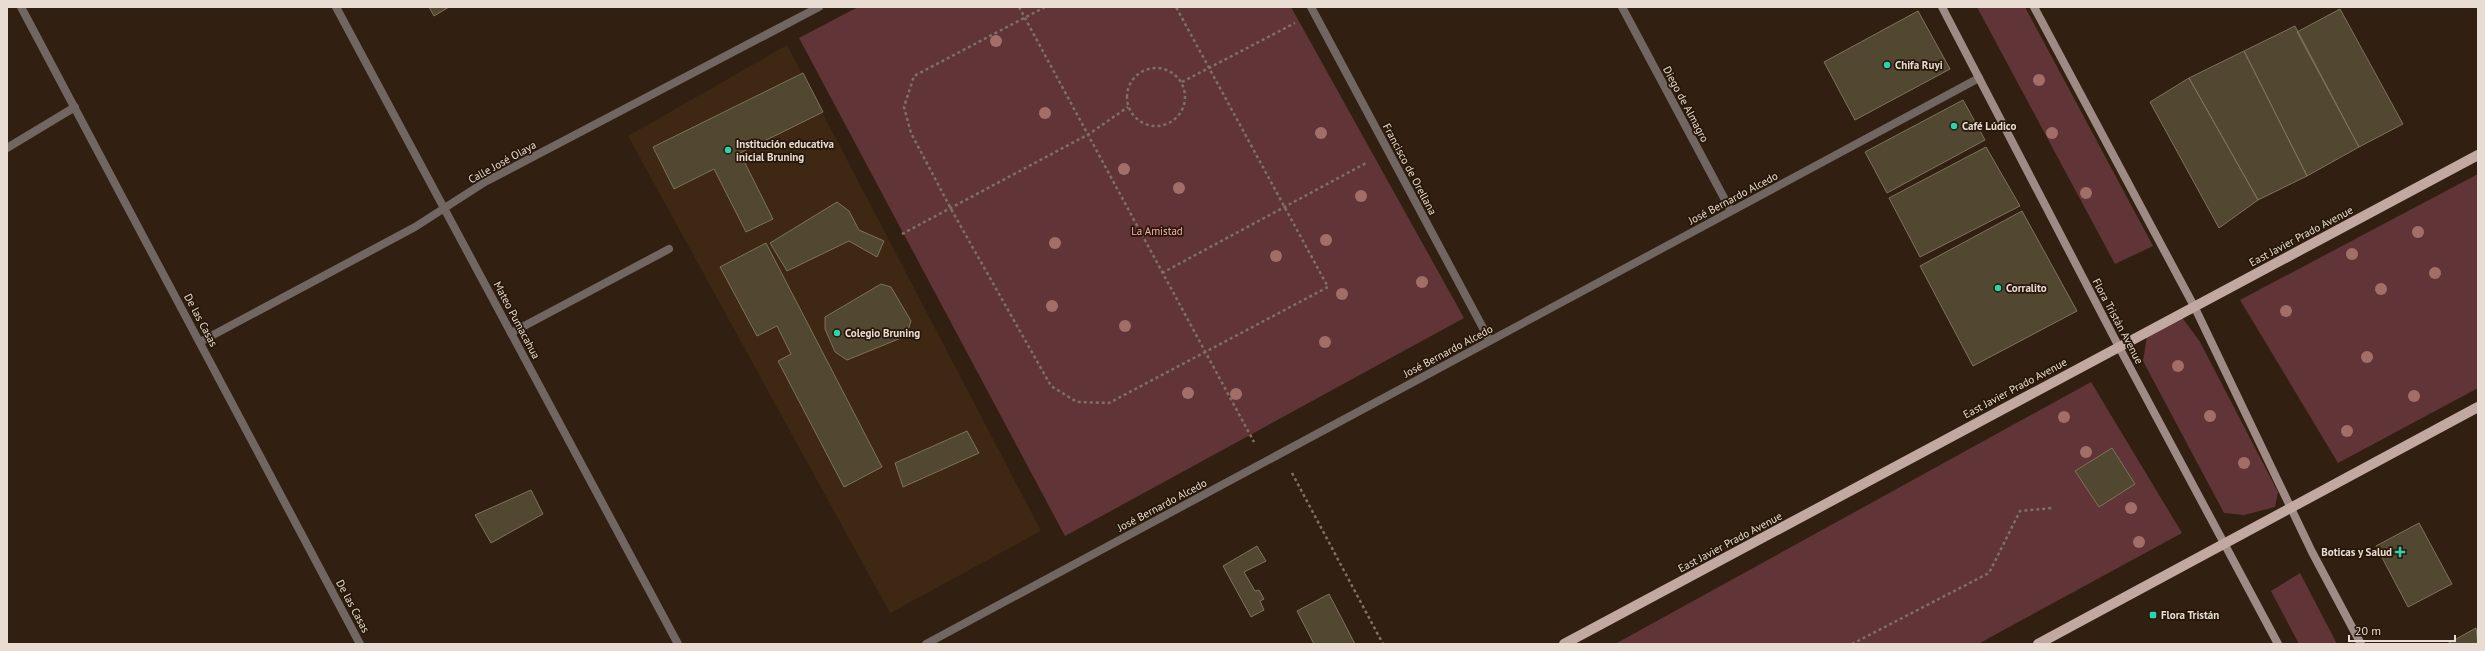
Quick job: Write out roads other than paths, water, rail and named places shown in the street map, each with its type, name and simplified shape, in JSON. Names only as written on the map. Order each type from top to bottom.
[{"type":"main road","name":"East Javier Prado Avenue","points":[[1564,644],[2119,347],[2195,308],[2478,155]]},
{"type":"main road","points":[[2038,644],[2478,407]]},
{"type":"street","name":"De las Casas","points":[[21,7],[360,644]]},
{"type":"street","name":"Mateo Pumacahua","points":[[336,7],[678,644]]},
{"type":"street","name":"Calle José Olaya","points":[[200,342],[415,227],[485,182],[819,7]]},
{"type":"street","name":"Diego de Almagro","points":[[1622,7],[1731,211]]},
{"type":"street","name":"Flora Tristán Avenue","points":[[1942,7],[2119,347],[2278,644]]},
{"type":"street","points":[[2034,7],[2195,308],[2292,507],[2312,552],[2361,644]]},
{"type":"street","name":"Francisco de Orellana","points":[[1313,10],[1490,341]]},
{"type":"street","name":"José Bernardo Alcedo","points":[[926,644],[1979,78]]},
{"type":"street","points":[[7,148],[75,108]]},
{"type":"street","points":[[512,333],[669,249]]},
{"type":"place","name":"Chifa Ruyi","points":[[1887,65]]},
{"type":"place","name":"Café Lúdico","points":[[1954,126]]},
{"type":"place","name":"Institución educativa inicial Bruning","points":[[728,150]]},
{"type":"place","name":"Corralito","points":[[1998,288]]},
{"type":"place","name":"Colegio Bruning","points":[[837,333]]},
{"type":"place","name":"Boticas y Salud","points":[[2400,552]]},
{"type":"place","name":"Flora Tristán","points":[[2153,615]]},
{"type":"park label","name":"La Amistad","points":[[1157,231]]}]
